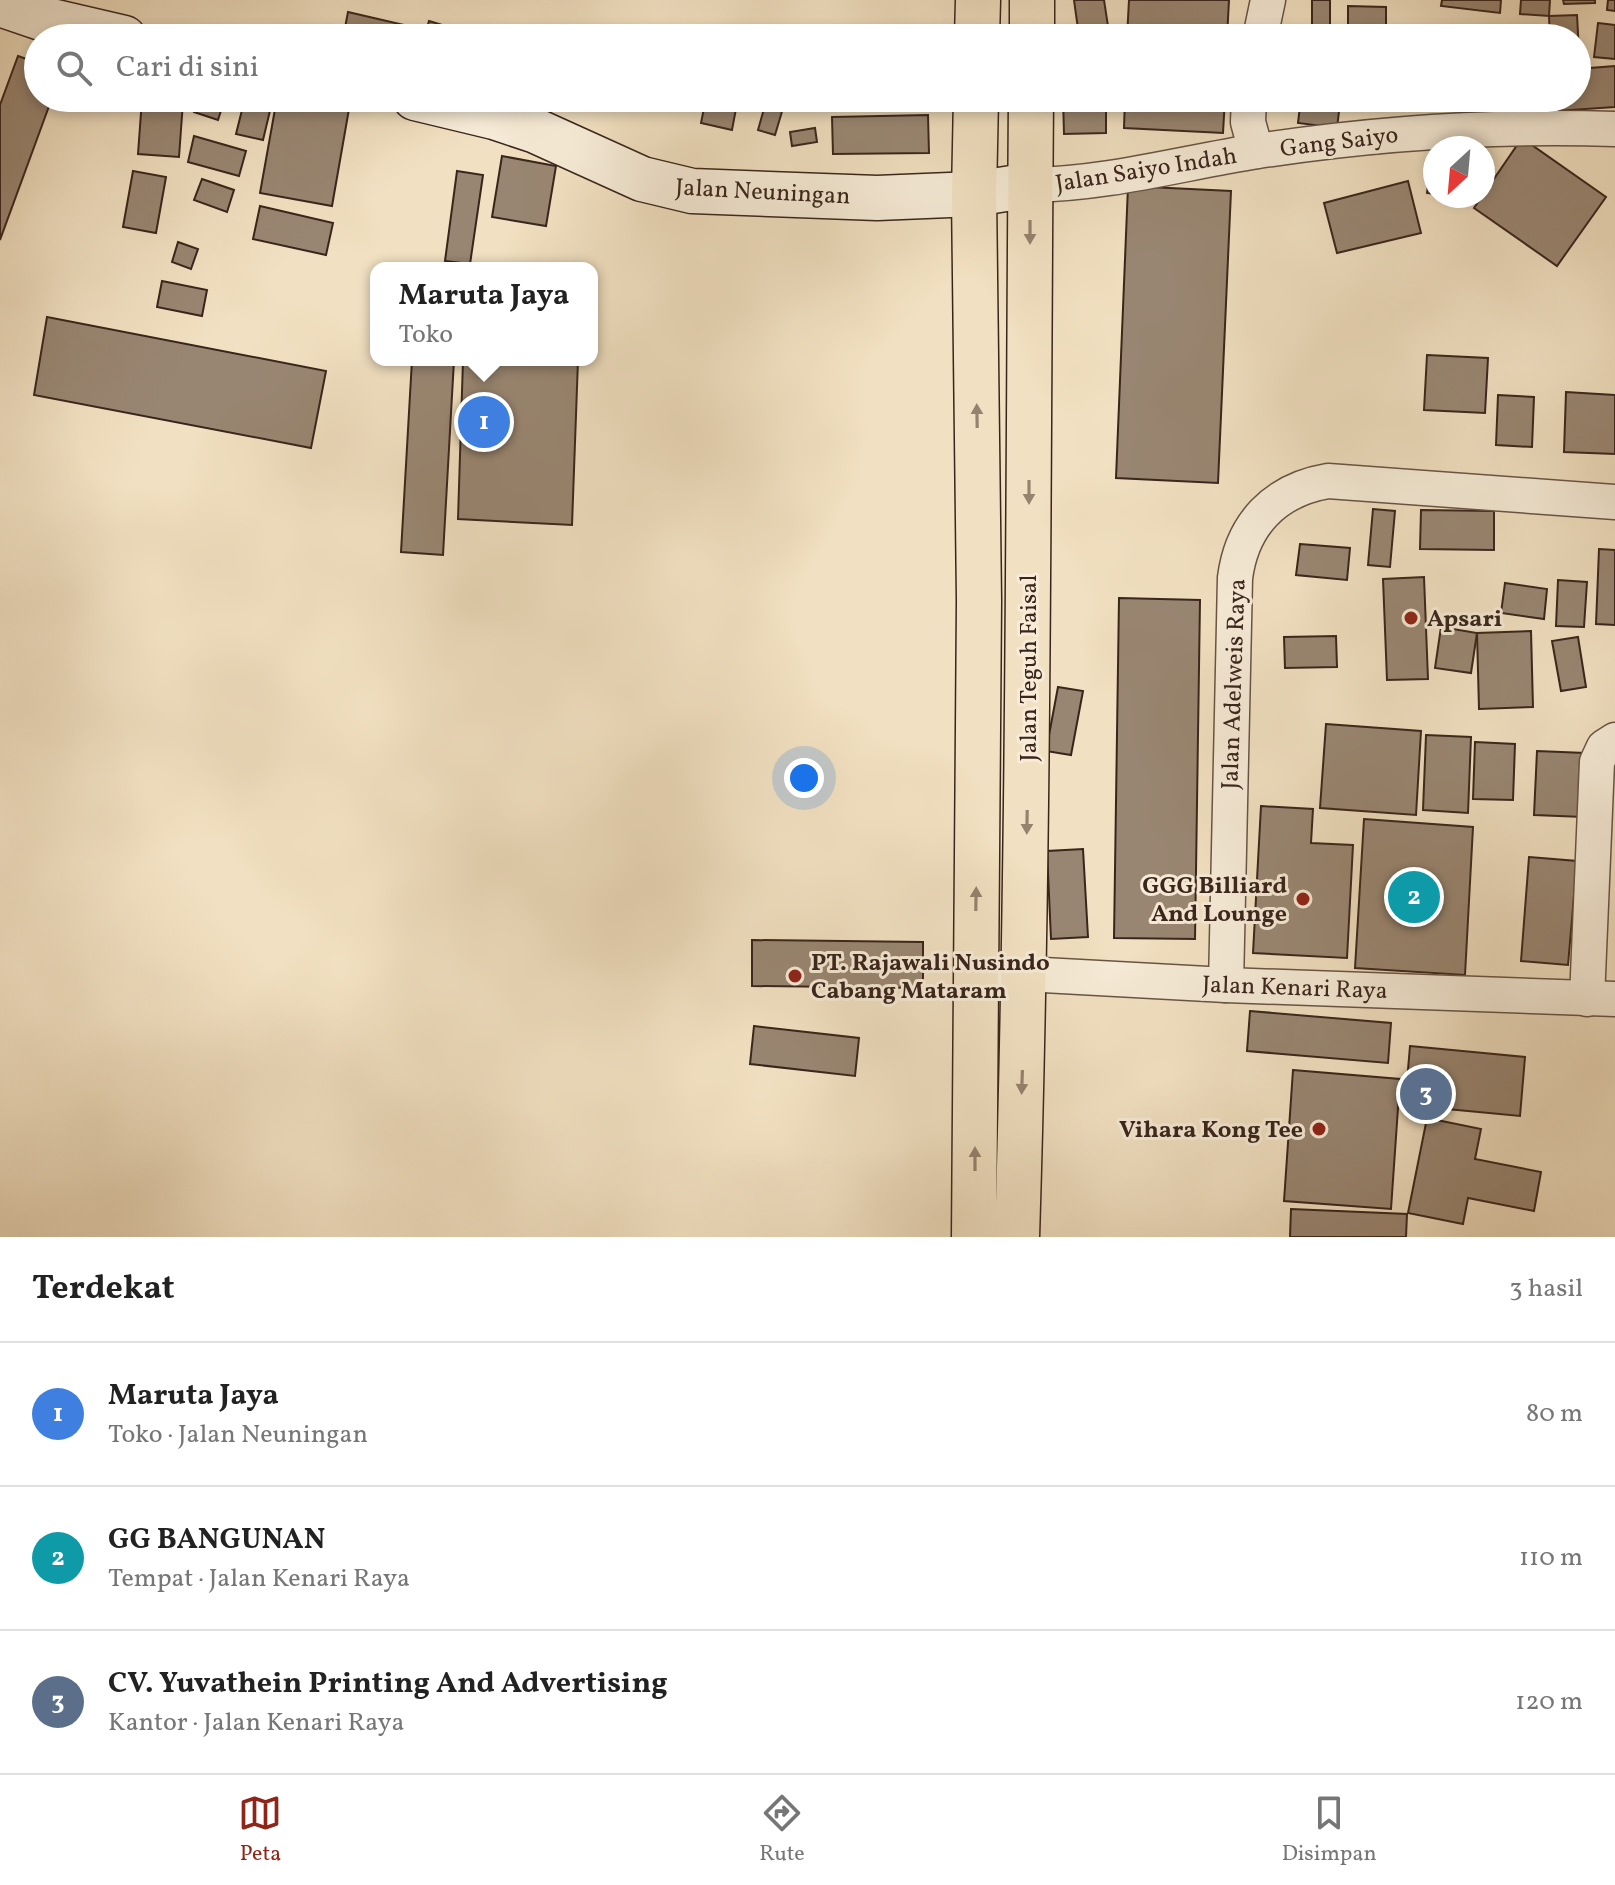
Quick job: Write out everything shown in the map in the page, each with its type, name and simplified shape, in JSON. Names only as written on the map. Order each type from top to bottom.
[{"type":"highway","points":[[977,24],[978,0]]},
{"type":"highway","points":[[1032,0],[1032,24]]},
{"type":"highway","name":"Jalan Teguh Faisal","points":[[974,1237],[979,601],[976,112]]},
{"type":"highway","name":"Jalan Teguh Faisal","points":[[1017,1237],[1025,974],[1030,604],[1031,112]]},
{"type":"highway","points":[[978,760],[1028,763]]},
{"type":"main road","points":[[0,4],[64,24]]},
{"type":"main road","name":"Jalan Neuningan","points":[[469,112],[508,122],[577,148],[642,179],[692,191],[877,198],[974,194],[1030,185]]},
{"type":"street","points":[[1263,24],[1268,0]]},
{"type":"street","name":"Jalan Saiyo Indah","points":[[1030,185],[1105,180],[1256,151],[1248,112]]},
{"type":"street","name":"Gang Saiyo","points":[[1256,151],[1392,134],[1486,127],[1615,129]]},
{"type":"street","name":"Jalan Adelweis Raya","points":[[1226,985],[1235,578],[1242,546],[1258,518],[1289,492],[1312,483],[1328,481],[1615,502]]},
{"type":"street","points":[[1601,999],[1597,762],[1604,747],[1615,740]]},
{"type":"street","name":"Jalan Kenari Raya","points":[[975,975],[1025,974],[1601,999]]},
{"type":"building","points":[[1074,0],[1104,0],[1108,24],[1077,24]]},
{"type":"building","points":[[1129,0],[1229,0],[1228,24],[1128,24]]},
{"type":"building","points":[[1312,0],[1330,0],[1330,24],[1312,24]]},
{"type":"building","points":[[1442,0],[1501,0],[1500,13],[1441,6]]},
{"type":"building","points":[[1521,0],[1550,0],[1549,16],[1520,14]]},
{"type":"building","points":[[1563,0],[1595,0],[1595,3],[1564,4]]},
{"type":"building","points":[[1608,0],[1615,0],[1615,11],[1607,10]]},
{"type":"building","points":[[1348,6],[1386,7],[1386,24],[1348,24]]},
{"type":"building","points":[[348,12],[400,24],[346,24]]},
{"type":"building","points":[[1577,15],[1577,24],[1549,24],[1549,16]]},
{"type":"building","points":[[1598,23],[1615,25],[1615,59],[1594,57]]},
{"type":"building","points":[[18,56],[24,58],[24,112],[47,112],[0,240],[0,105]]},
{"type":"building","points":[[1615,66],[1615,107],[1591,109],[1591,68]]},
{"type":"building","points":[[141,112],[182,112],[179,157],[138,154]]},
{"type":"building","points":[[194,112],[221,112],[218,120]]},
{"type":"building","points":[[242,112],[270,112],[263,140],[236,134]]},
{"type":"building","points":[[274,112],[348,112],[332,206],[260,193]]},
{"type":"building","points":[[703,112],[735,112],[732,130],[701,123]]},
{"type":"building","points":[[763,112],[782,112],[775,135],[758,130]]},
{"type":"building","points":[[1063,112],[1106,112],[1106,133],[1064,134]]},
{"type":"building","points":[[1125,112],[1224,112],[1223,133],[1124,128]]},
{"type":"building","points":[[1299,112],[1339,112],[1337,128],[1298,123]]},
{"type":"building","points":[[1499,112],[1530,112],[1500,116]]},
{"type":"building","points":[[928,115],[929,153],[833,154],[832,117]]},
{"type":"building","points":[[815,128],[817,142],[792,146],[790,132]]},
{"type":"building","points":[[194,136],[246,151],[239,176],[188,162]]},
{"type":"building","points":[[1522,138],[1606,197],[1557,266],[1474,208],[1495,208],[1495,177]]},
{"type":"building","points":[[502,156],[556,166],[546,226],[492,217]]},
{"type":"building","points":[[133,171],[166,177],[156,233],[123,227]]},
{"type":"building","points":[[457,171],[483,175],[470,262],[445,261]]},
{"type":"building","points":[[202,179],[234,190],[227,212],[194,200]]},
{"type":"building","points":[[1408,181],[1421,233],[1337,253],[1324,203]]},
{"type":"building","points":[[1128,186],[1231,191],[1218,483],[1116,478]]},
{"type":"building","points":[[260,206],[333,223],[326,255],[253,239]]},
{"type":"building","points":[[178,242],[198,249],[191,269],[172,262]]},
{"type":"building","points":[[162,281],[207,290],[202,316],[157,307]]},
{"type":"building","points":[[47,317],[326,371],[311,448],[34,395]]},
{"type":"building","points":[[1427,355],[1488,358],[1485,413],[1424,410]]},
{"type":"building","points":[[412,366],[454,366],[443,555],[401,552]]},
{"type":"building","points":[[463,366],[578,366],[572,525],[458,519]]},
{"type":"building","points":[[1566,392],[1615,395],[1615,454],[1564,452]]},
{"type":"building","points":[[1498,395],[1534,397],[1532,447],[1496,445]]},
{"type":"building","points":[[1373,509],[1395,511],[1390,567],[1368,565]]},
{"type":"building","points":[[1421,510],[1494,511],[1494,550],[1420,549]]},
{"type":"building","points":[[1300,544],[1350,548],[1347,580],[1296,575]]},
{"type":"building","points":[[1599,549],[1615,550],[1615,625],[1596,624]]},
{"type":"building","points":[[1424,577],[1428,679],[1387,680],[1383,579]]},
{"type":"building","points":[[1558,580],[1587,582],[1584,627],[1556,626]]},
{"type":"building","points":[[1505,583],[1547,589],[1544,619],[1501,613]]},
{"type":"building","points":[[1119,598],[1200,600],[1195,939],[1114,938]]},
{"type":"building","points":[[1441,627],[1477,633],[1471,673],[1435,668]]},
{"type":"building","points":[[1531,631],[1533,707],[1479,709],[1477,633]]},
{"type":"building","points":[[1336,636],[1337,667],[1285,668],[1284,637]]},
{"type":"building","points":[[1578,637],[1586,687],[1561,691],[1552,641]]},
{"type":"building","points":[[1058,687],[1083,691],[1071,755],[1046,751]]},
{"type":"building","points":[[1326,724],[1421,731],[1416,815],[1320,808]]},
{"type":"building","points":[[1426,735],[1471,737],[1468,813],[1423,810]]},
{"type":"building","points":[[1475,742],[1515,744],[1513,800],[1473,799]]},
{"type":"building","points":[[1537,751],[1585,753],[1583,817],[1534,815]]},
{"type":"building","name":"GGG Billiard And Lounge","points":[[1261,806],[1313,809],[1311,843],[1353,845],[1347,958],[1253,953]]},
{"type":"building","points":[[1364,819],[1473,827],[1465,975],[1355,968]]},
{"type":"building","points":[[1083,849],[1088,937],[1051,939],[1047,851]]},
{"type":"building","points":[[1529,857],[1577,861],[1568,965],[1521,961]]},
{"type":"building","points":[[752,940],[923,942],[923,988],[752,986]]},
{"type":"building","points":[[1250,1011],[1391,1023],[1388,1063],[1247,1051]]},
{"type":"building","points":[[754,1026],[859,1038],[855,1076],[750,1064]]},
{"type":"building","points":[[1410,1046],[1525,1057],[1520,1116],[1405,1105]]},
{"type":"building","points":[[1293,1070],[1400,1079],[1391,1209],[1284,1201]]},
{"type":"building","points":[[1427,1118],[1481,1129],[1475,1159],[1541,1172],[1534,1211],[1468,1198],[1463,1224],[1408,1213]]},
{"type":"building","points":[[1291,1209],[1407,1214],[1406,1237],[1290,1237]]},
{"type":"place","name":"Maruta Jaya","points":[[484,422]]},
{"type":"place","name":"Apsari","points":[[1411,618]]},
{"type":"place","name":"GG BANGUNAN","points":[[1414,897]]},
{"type":"place","name":"GGG Billiard And Lounge","points":[[1303,899]]},
{"type":"place","name":"PT. Rajawali Nusindo Cabang Mataram","points":[[795,976]]},
{"type":"place","name":"CV. Yuvathein Printing And Advertising","points":[[1426,1094]]},
{"type":"place","name":"Vihara Kong Tee","points":[[1319,1129]]}]
